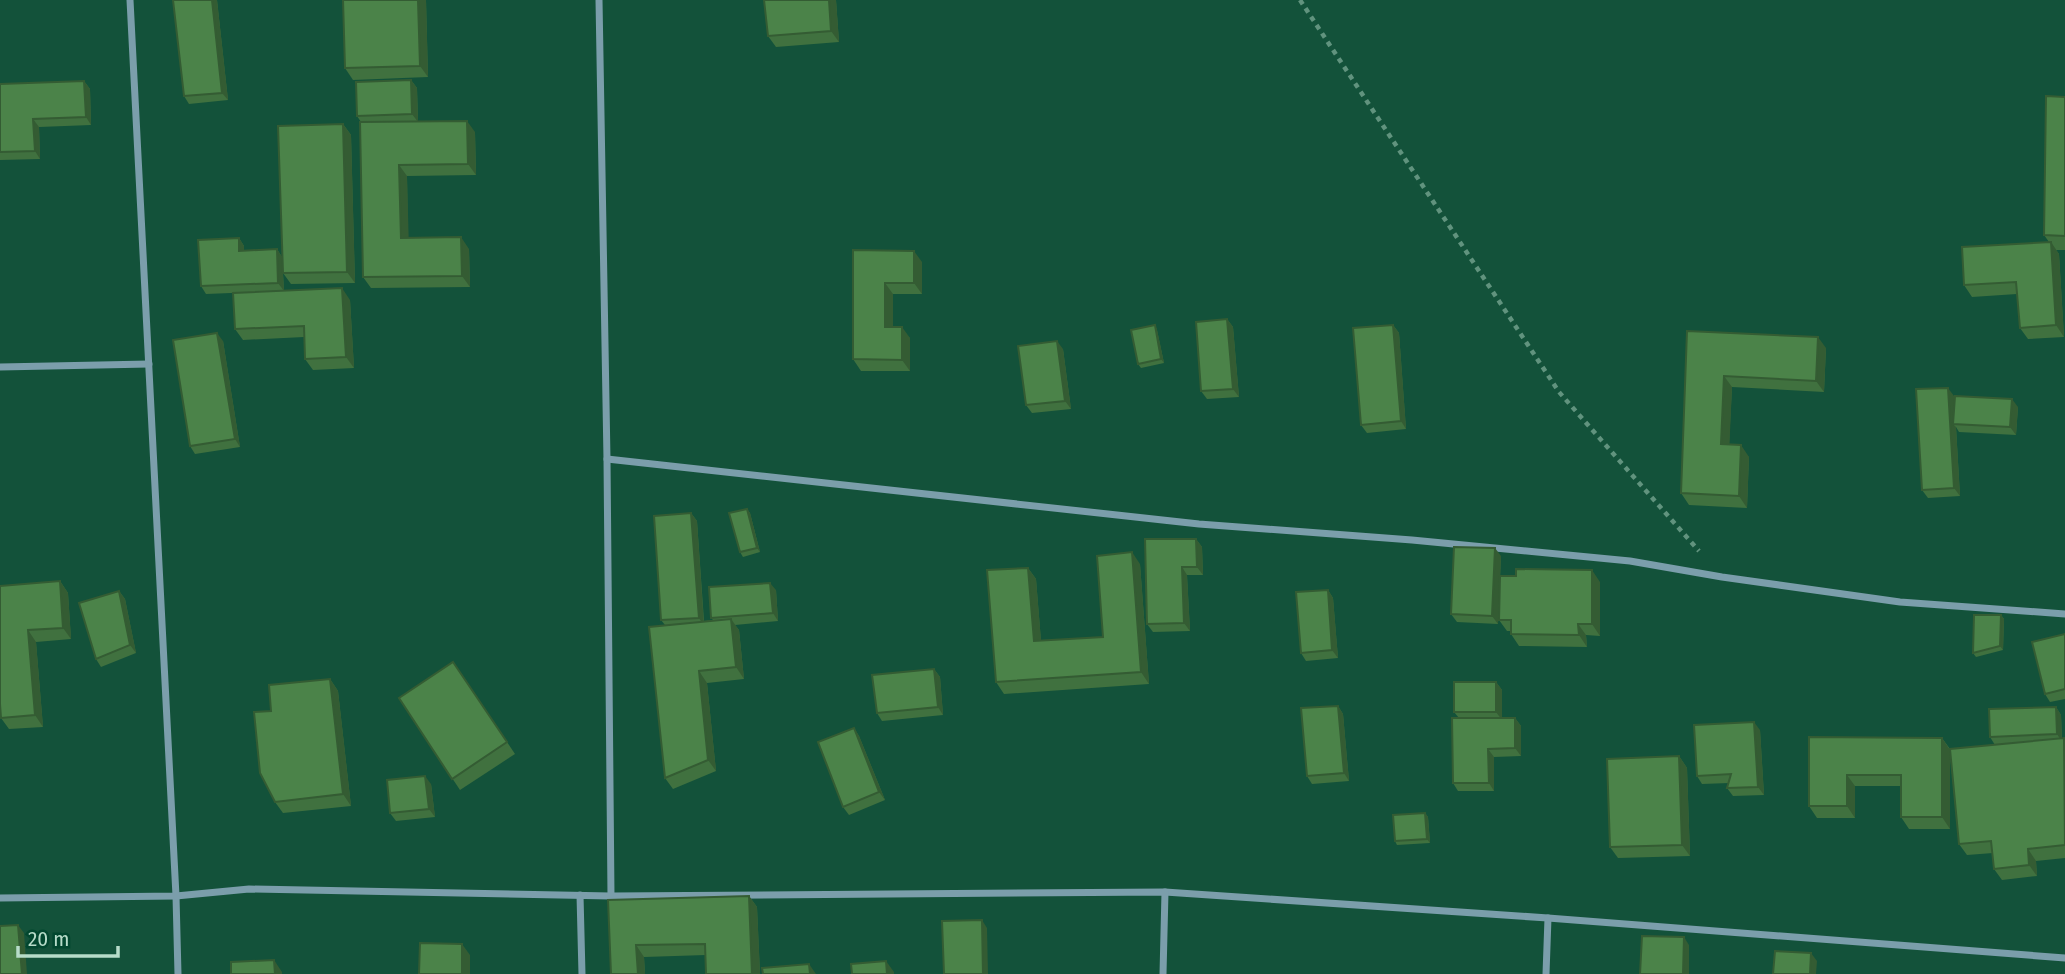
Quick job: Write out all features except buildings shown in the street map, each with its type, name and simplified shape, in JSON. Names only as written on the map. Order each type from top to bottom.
[{"type":"street","points":[[130,0],[178,974]]},
{"type":"street","points":[[599,0],[611,896]]},
{"type":"street","points":[[0,367],[149,364]]},
{"type":"street","points":[[607,459],[1199,524],[1412,540],[1630,561],[1722,577],[1900,601],[2065,614]]},
{"type":"street","points":[[0,898],[176,896],[249,890],[611,896],[1165,892],[2065,958]]},
{"type":"street","points":[[1163,974],[1165,892]]},
{"type":"street","points":[[580,895],[582,974]]},
{"type":"street","points":[[1546,974],[1548,918]]},
{"type":"path","points":[[1300,0],[1559,392],[1722,577]]}]
